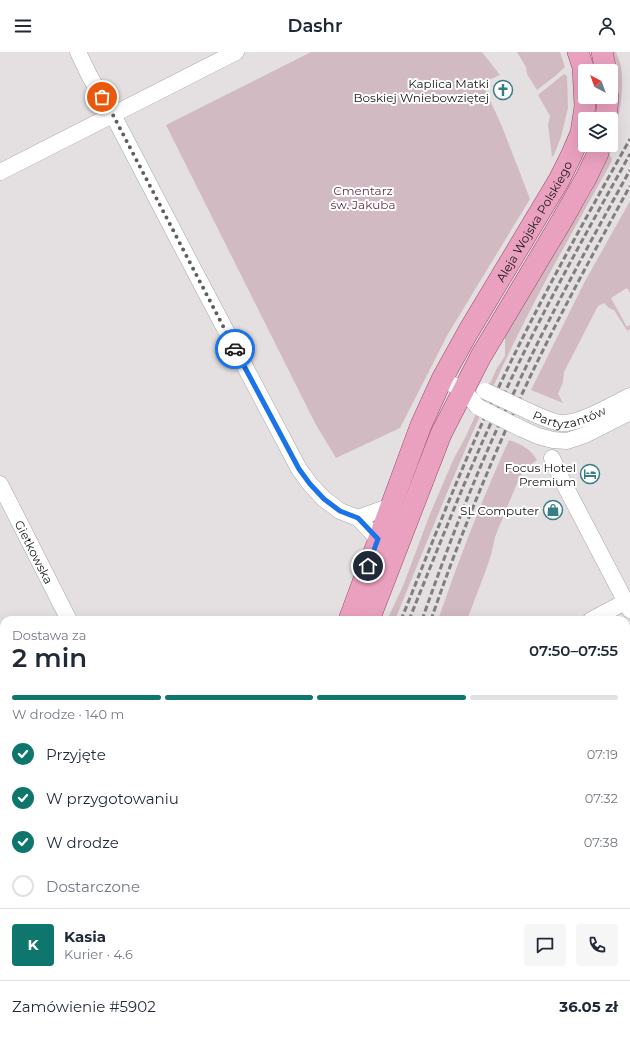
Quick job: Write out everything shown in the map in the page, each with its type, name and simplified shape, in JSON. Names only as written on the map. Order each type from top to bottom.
[{"type":"main road","name":"Aleja Wojska Polskiego","points":[[350,616],[421,425],[442,379],[468,332],[559,180],[574,150],[580,133],[585,106],[583,67],[578,52]]},
{"type":"main road","points":[[602,52],[605,64]]},
{"type":"main road","name":"Aleja Wojska Polskiego","points":[[371,616],[436,444],[481,356],[561,222],[598,152]]},
{"type":"street","points":[[78,52],[90,77],[113,115],[299,469],[324,499],[340,511],[358,518],[378,539]]},
{"type":"street","points":[[0,172],[236,52]]},
{"type":"street","name":"Partyzantów","points":[[442,379],[463,390],[478,407],[538,436],[553,440],[567,441],[630,412]]},
{"type":"street","name":"Partyzantów","points":[[463,390],[486,391],[549,421],[562,423],[574,422],[592,415],[630,396]]},
{"type":"street","points":[[538,436],[552,458],[628,606],[602,616]]},
{"type":"street","points":[[552,458],[567,441]]},
{"type":"street","name":"Gietkowska","points":[[0,484],[67,616]]},
{"type":"street","points":[[358,518],[391,506]]},
{"type":"green space","name":"Cmentarz św. Jakuba","points":[[311,52],[482,52],[500,75],[482,83],[501,124],[530,199],[448,334],[400,428],[336,458],[315,423],[166,125]]},
{"type":"green space","points":[[517,52],[560,52],[565,67],[537,90],[527,74],[526,67]]},
{"type":"green space","points":[[611,52],[616,52],[622,74],[621,101],[618,120],[618,112],[615,112],[615,104],[618,104],[618,64],[613,64]]},
{"type":"green space","points":[[564,74],[567,76],[568,108],[561,137],[552,157],[548,125],[550,116],[538,95]]},
{"type":"green space","points":[[609,152],[612,161],[540,292],[513,345],[472,433],[397,616],[389,616],[403,586],[430,514],[454,458],[465,438],[497,368],[505,356],[505,335],[592,191]]},
{"type":"green space","points":[[630,201],[630,293],[627,288],[611,298],[627,327],[630,325],[630,329],[628,331],[626,329],[614,310],[609,308],[604,303],[598,306],[564,372],[563,382],[558,394],[563,403],[531,390],[584,283]]},
{"type":"green space","points":[[509,440],[525,447],[537,460],[524,470],[518,481],[495,537],[486,570],[469,616],[439,616],[454,574],[489,484]]},
{"type":"railway","points":[[403,616],[459,477],[511,361],[577,234],[630,139]]},
{"type":"railway","points":[[411,616],[489,426],[563,275],[630,154]]},
{"type":"railway","points":[[423,616],[463,509],[498,428],[553,313],[630,170]]},
{"type":"railway","points":[[432,616],[489,468],[515,409],[565,306],[630,186]]},
{"type":"way so far","points":[[102,97],[113,115],[235,349]]},
{"type":"place","name":"Kaplica Matki Boskiej Wniebowziętej","points":[[503,90]]},
{"type":"place","name":"Focus Hotel Premium","points":[[590,474]]},
{"type":"place","name":"SL Computer","points":[[553,510]]},
{"type":"route","points":[[235,349],[299,469],[310,484],[324,499],[340,511],[358,518],[378,539],[368,566]]}]
